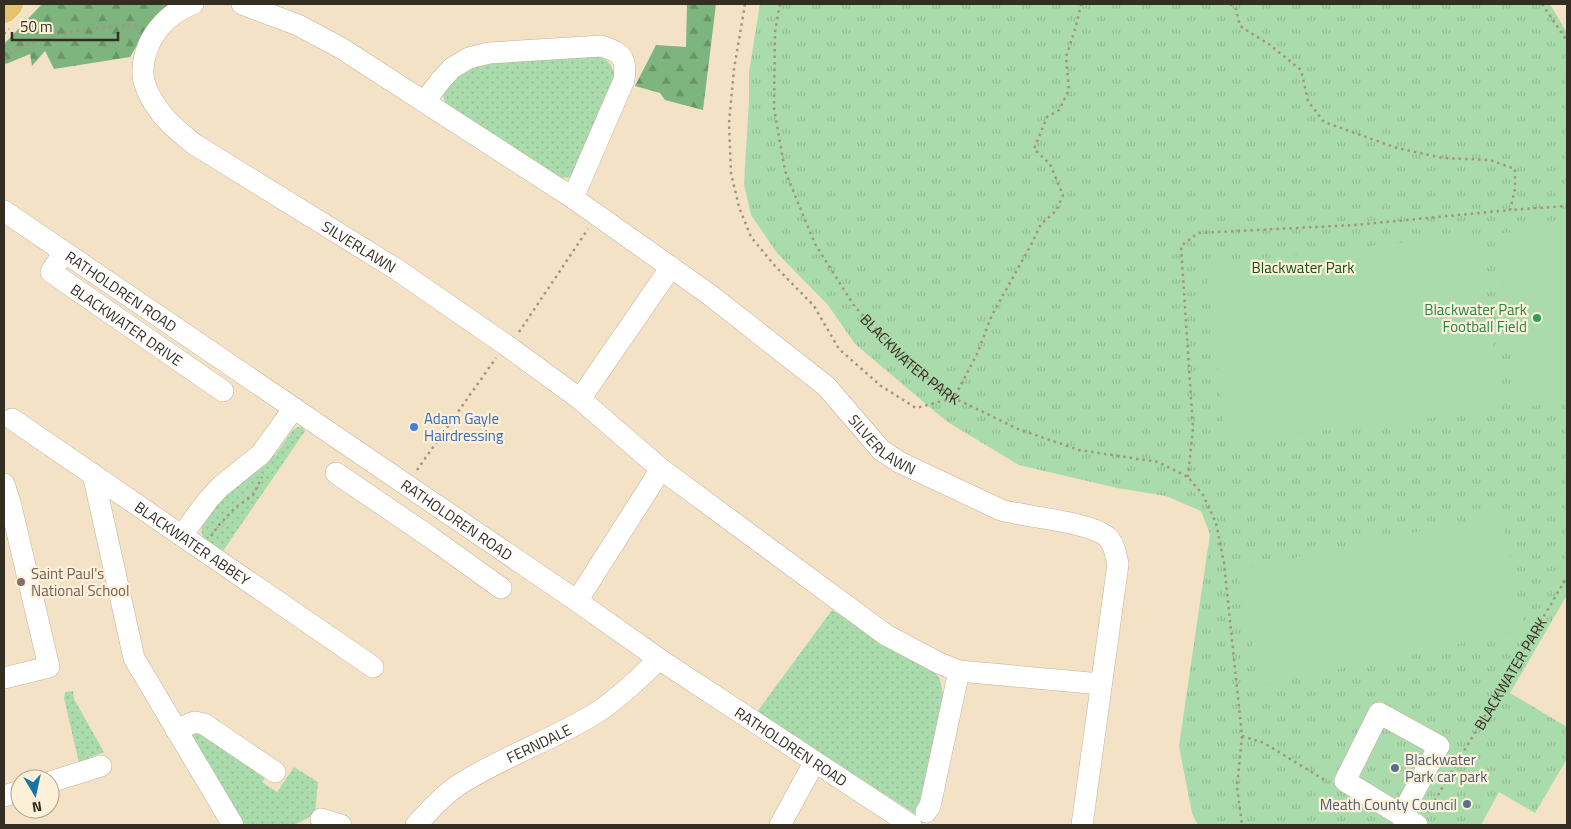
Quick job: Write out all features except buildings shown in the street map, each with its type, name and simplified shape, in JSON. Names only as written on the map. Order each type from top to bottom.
[{"type":"main road","points":[[4,9],[9,4]]},
{"type":"street","name":"SILVERLAWN","points":[[193,4],[182,8],[166,20],[156,32],[146,52],[142,72],[147,90],[158,110],[173,127],[194,144],[396,269],[508,346],[580,399],[661,469],[886,635],[939,663],[959,671],[1101,684]]},
{"type":"street","name":"SILVERLAWN","points":[[242,4],[298,25],[341,48],[573,198],[710,295],[826,386],[881,450],[899,462],[1001,510],[1094,529],[1108,536],[1118,564],[1082,825]]},
{"type":"street","points":[[425,101],[452,68],[469,58],[489,53],[601,46],[612,50],[622,57],[626,67],[624,80],[573,198]]},
{"type":"street","name":"RATHOLDREN ROAD","points":[[4,211],[814,763],[918,819]]},
{"type":"street","name":"BLACKWATER DRIVE","points":[[64,252],[51,272],[223,391]]},
{"type":"street","points":[[580,399],[671,268]]},
{"type":"street","points":[[182,535],[220,486],[260,454],[275,437],[294,408]]},
{"type":"street","name":"BLACKWATER ABBEY","points":[[12,419],[373,667]]},
{"type":"street","points":[[4,466],[6,474],[4,483],[49,667],[4,678]]},
{"type":"street","points":[[577,601],[661,469]]},
{"type":"street","points":[[336,473],[501,588]]},
{"type":"street","points":[[93,474],[134,658],[233,825]]},
{"type":"street","points":[[413,525],[432,503]]},
{"type":"street","name":"FERNDALE","points":[[416,825],[431,808],[456,787],[481,771],[596,714],[624,693],[659,659]]},
{"type":"street","points":[[918,819],[930,806],[959,671]]},
{"type":"street","points":[[1379,713],[1439,746],[1415,818],[1345,781],[1379,713]]},
{"type":"street","points":[[176,730],[195,722],[204,724],[276,772]]},
{"type":"street","points":[[780,825],[814,763]]},
{"type":"street","points":[[60,779],[102,766]]},
{"type":"street","points":[[321,819],[341,825]]},
{"type":"path","points":[[746,4],[734,68],[729,123],[731,173],[739,208],[751,237],[775,266],[814,306],[839,349],[881,386],[916,408],[954,398],[978,354],[992,315],[1041,224],[1056,211],[1063,195],[1050,164],[1034,149],[1046,117],[1059,110],[1069,90],[1066,57],[1081,4]]},
{"type":"path","name":"BLACKWATER PARK","points":[[780,4],[775,32],[774,108],[785,171],[816,244],[855,307],[908,362],[954,398],[1018,429],[1079,450],[1158,462],[1188,477],[1203,495],[1216,523],[1224,563],[1242,736],[1237,787],[1242,825]]},
{"type":"path","points":[[1230,4],[1236,9],[1240,26],[1270,45],[1301,70],[1308,101],[1324,122],[1397,148],[1443,158],[1490,160],[1515,169],[1515,189],[1510,210]]},
{"type":"path","points":[[1542,4],[1567,41]]},
{"type":"path","points":[[4,58],[32,42],[61,34],[93,29],[139,26],[156,32]]},
{"type":"path","points":[[1188,477],[1193,428],[1181,246],[1198,233],[1355,225],[1567,206]]},
{"type":"path","points":[[406,485],[454,415],[508,346],[597,215]]},
{"type":"path","points":[[202,549],[218,526],[235,508],[253,495],[264,473]]},
{"type":"path","name":"BLACKWATER PARK","points":[[1415,818],[1567,577]]},
{"type":"path","points":[[1242,736],[1264,743],[1330,783],[1345,781]]},
{"type":"green space","points":[[42,4],[175,4],[145,32],[130,57],[54,69],[45,51],[32,66],[30,54],[6,64],[4,62],[4,44]]},
{"type":"green space","points":[[687,4],[716,4],[703,110],[665,100],[660,93],[635,86],[656,45],[686,47]]},
{"type":"green space","name":"Blackwater Park","points":[[760,4],[1550,4],[1567,33],[1567,595],[1510,693],[1567,727],[1567,759],[1535,813],[1499,792],[1481,825],[1198,825],[1192,813],[1179,746],[1210,534],[1201,511],[1166,496],[1117,488],[1019,465],[946,421],[855,344],[828,305],[777,253],[751,215],[744,184],[749,72]]},
{"type":"green space","points":[[575,53],[599,56],[609,63],[612,68],[615,85],[574,177],[556,178],[446,105],[443,96],[447,85],[474,65]]},
{"type":"green space","name":"Blackwater Park Football Field","points":[[1567,225],[1567,401],[1519,408],[1496,234]]},
{"type":"green space","points":[[1479,234],[1500,410],[1226,442],[1206,265]]},
{"type":"green space","points":[[302,427],[305,431],[221,554],[203,538],[201,529],[207,513],[264,457],[275,455],[293,430]]},
{"type":"green space","points":[[1501,514],[1525,630],[1261,685],[1237,570]]},
{"type":"green space","points":[[832,610],[915,660],[929,665],[940,679],[944,701],[917,815],[757,712]]},
{"type":"green space","points":[[73,691],[74,699],[104,752],[89,758],[90,764],[80,767],[64,698],[65,692]]},
{"type":"green space","points":[[195,728],[266,776],[262,782],[277,792],[294,767],[318,782],[315,814],[294,825],[238,825],[189,731]]},
{"type":"place","name":"Blackwater Park Football Field","points":[[1537,318]]},
{"type":"place","name":"Adam Gayle Hairdressing","points":[[414,427]]},
{"type":"place","name":"Saint Paul's National School","points":[[21,582]]},
{"type":"place","name":"Blackwater Park car park","points":[[1395,768]]},
{"type":"place","name":"Meath County Council","points":[[1467,804]]}]
